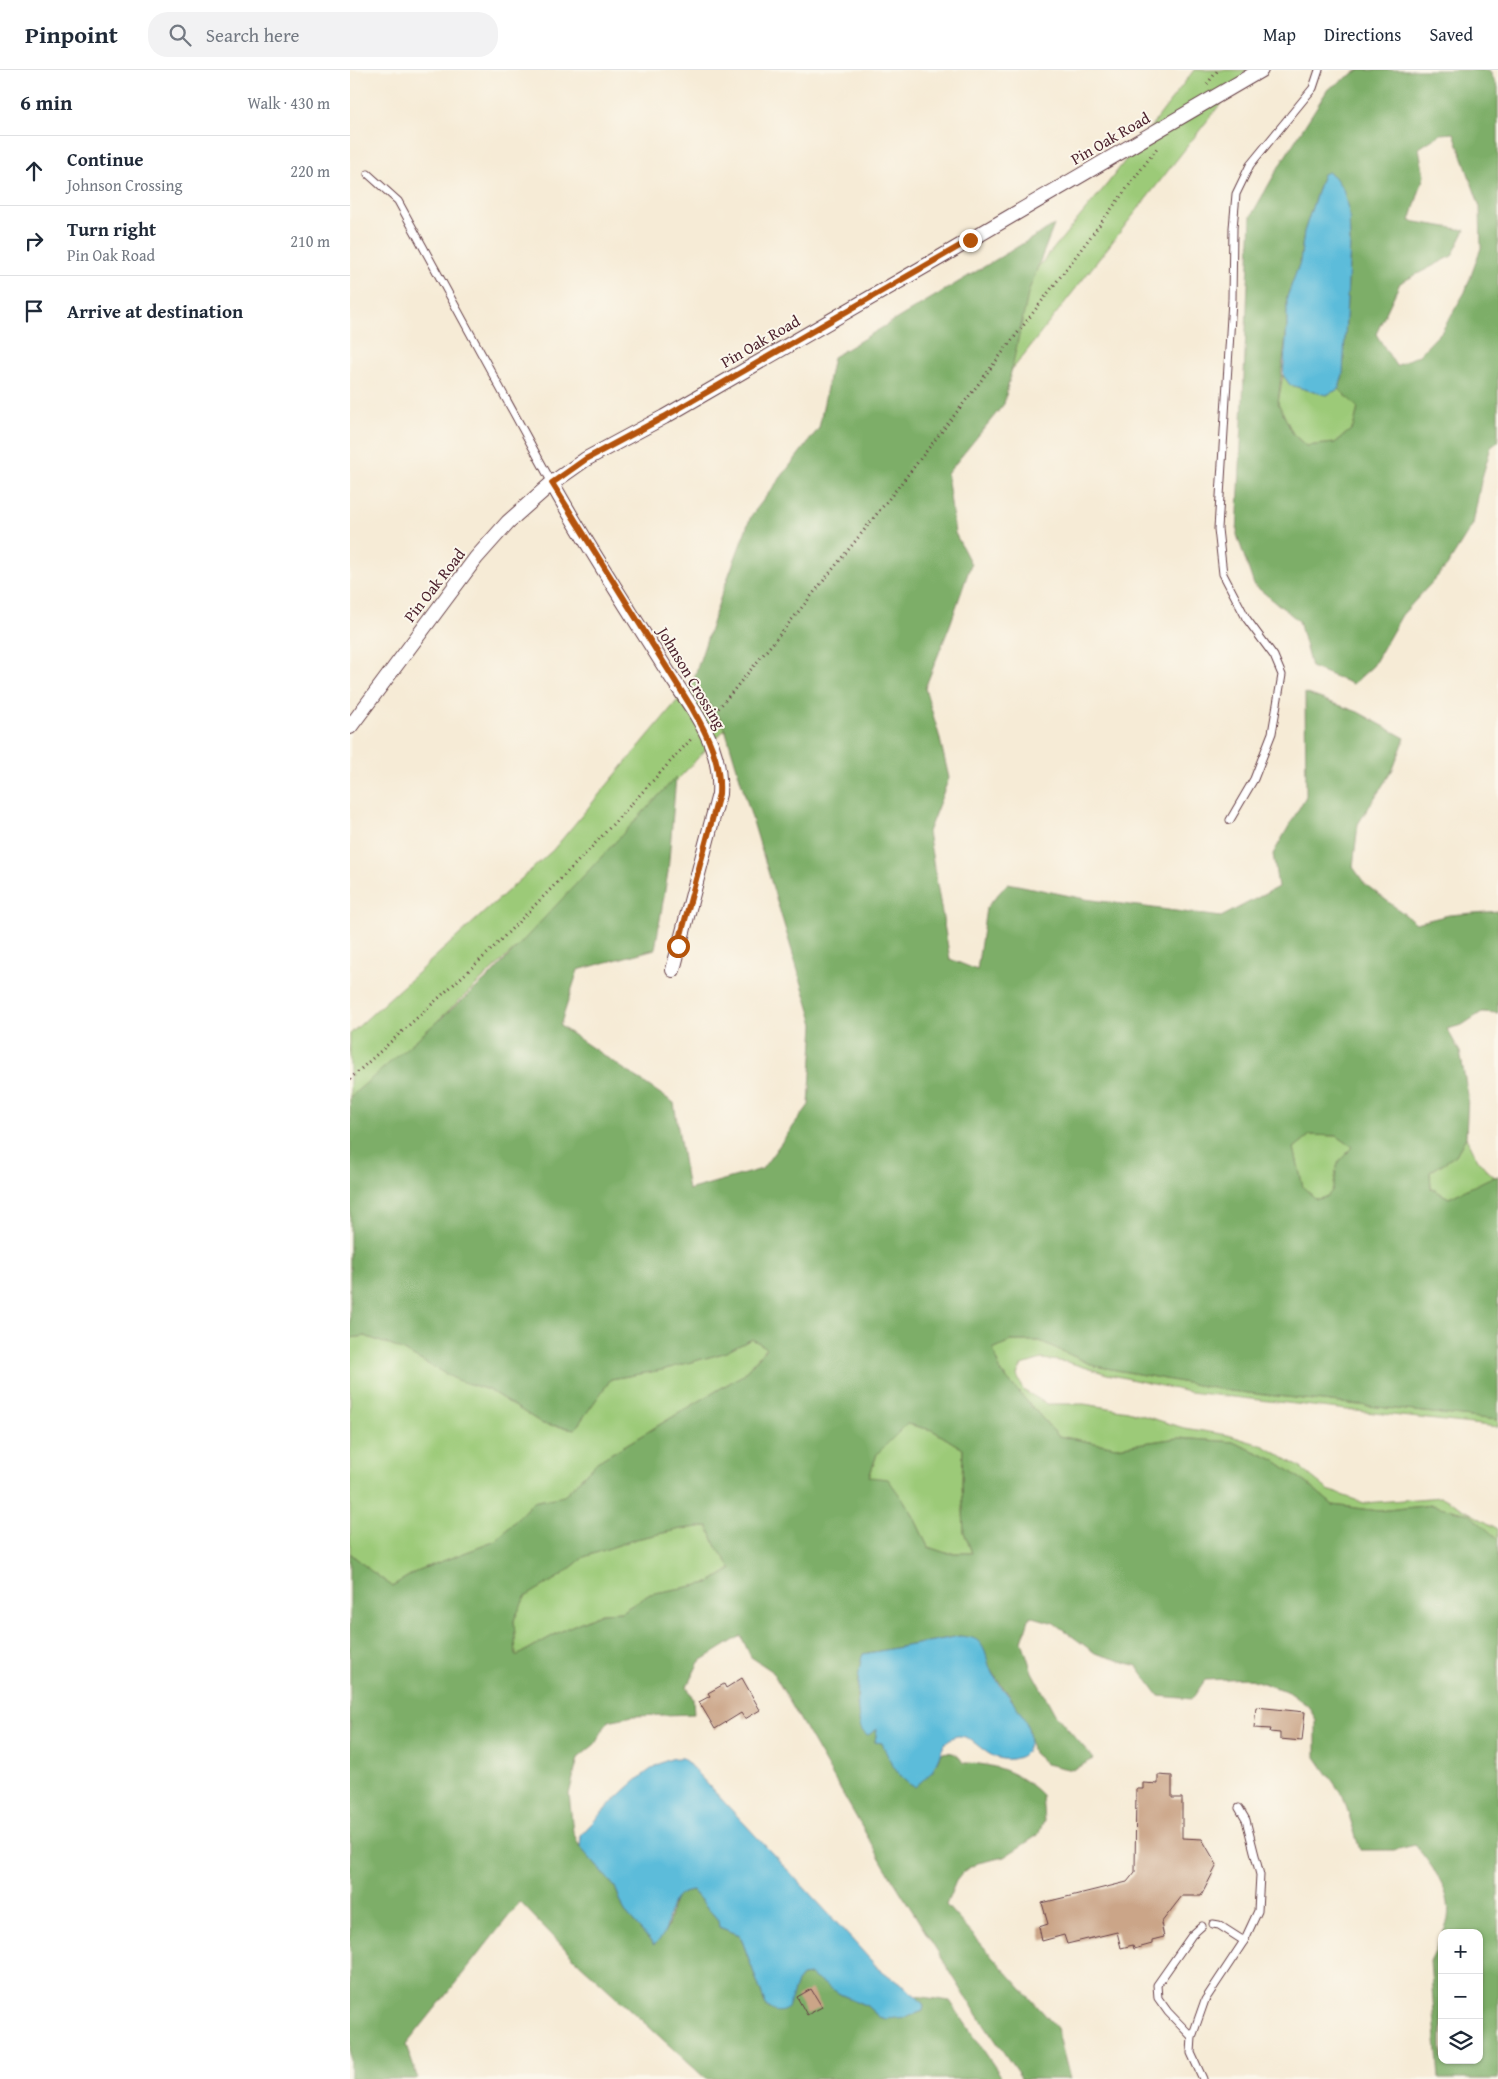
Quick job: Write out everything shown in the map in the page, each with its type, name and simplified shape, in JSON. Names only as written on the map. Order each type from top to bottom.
[{"type":"street","name":"Pin Oak Road","points":[[350,727],[476,558],[508,522],[552,483],[586,459],[664,417],[1261,70]]},
{"type":"street","name":"Johnson Crossing","points":[[552,483],[699,720],[713,747],[717,763],[720,779],[719,794],[673,970]]},
{"type":"lane","points":[[1230,820],[1254,779],[1272,733],[1282,675],[1274,656],[1246,618],[1222,574],[1218,529],[1232,300],[1233,228],[1236,194],[1250,165],[1313,88],[1319,70]]},
{"type":"lane","points":[[368,174],[398,201],[552,483]]},
{"type":"lane","points":[[1203,2079],[1191,2053],[1192,2037],[1204,2000],[1244,1941],[1258,1911],[1260,1875],[1246,1820],[1239,1808]]},
{"type":"lane","points":[[1213,1924],[1244,1941]]},
{"type":"lane","points":[[1192,2037],[1168,2012],[1158,1998],[1158,1985],[1192,1935],[1202,1926]]},
{"type":"path","points":[[710,718],[798,614],[906,477],[1158,147]]},
{"type":"path","points":[[350,1079],[489,952],[590,849],[697,733]]},
{"type":"green space","points":[[1194,70],[1247,70],[758,694],[544,922],[350,1102],[350,1034],[553,850],[1108,183]]},
{"type":"green space","points":[[1359,70],[1489,70],[1498,87],[1498,442],[1491,447],[1481,481],[1473,524],[1447,566],[1402,615],[1373,666],[1353,684],[1311,667],[1299,621],[1254,585],[1237,535],[1251,216],[1281,163],[1328,89]],"holes":[[[1454,133],[1480,207],[1481,248],[1465,292],[1442,331],[1419,355],[1396,366],[1376,334],[1400,283],[1452,256],[1465,230],[1410,221],[1424,176],[1419,148],[1441,134]],[[1323,174],[1349,213],[1350,243],[1343,374],[1339,389],[1358,408],[1353,428],[1335,443],[1306,446],[1293,434],[1278,403],[1287,327],[1287,297],[1300,262],[1304,232]]]},
{"type":"green space","points":[[1054,225],[1029,290],[1004,404],[947,474],[955,533],[971,564],[950,625],[925,688],[949,778],[928,832],[950,959],[977,970],[986,908],[1008,883],[1085,899],[1221,917],[1278,887],[1273,854],[1306,796],[1305,693],[1358,712],[1405,738],[1393,769],[1358,824],[1353,867],[1365,884],[1416,923],[1449,915],[1498,911],[1498,1013],[1482,1012],[1462,1025],[1447,1029],[1460,1052],[1468,1095],[1466,1137],[1456,1155],[1430,1172],[1431,1188],[1449,1198],[1498,1176],[1498,1420],[1230,1391],[1095,1366],[1040,1341],[1010,1341],[993,1349],[1000,1371],[1058,1436],[1116,1447],[1178,1438],[1233,1442],[1274,1460],[1308,1484],[1333,1505],[1379,1511],[1432,1505],[1469,1514],[1498,1539],[1498,2079],[1439,2079],[1430,1961],[1438,1944],[1438,2064],[1483,2064],[1483,1929],[1444,1929],[1449,1909],[1447,1897],[1437,1875],[1415,1845],[1394,1850],[1360,1850],[1343,1796],[1316,1757],[1316,1720],[1308,1706],[1289,1692],[1248,1678],[1205,1680],[1192,1699],[1159,1696],[1137,1666],[1095,1653],[1054,1623],[1030,1616],[1022,1641],[1032,1672],[1055,1714],[1094,1759],[1072,1770],[1046,1764],[1033,1753],[1029,1730],[1010,1696],[989,1667],[960,1636],[863,1654],[857,1704],[861,1716],[877,1729],[875,1742],[882,1743],[901,1777],[932,1772],[941,1753],[948,1752],[959,1757],[963,1763],[996,1767],[1016,1775],[1042,1795],[1044,1821],[1038,1835],[1004,1857],[978,1863],[965,1870],[956,1881],[946,1905],[1057,2028],[1070,2079],[1022,2079],[969,2002],[885,1867],[772,1671],[751,1657],[741,1636],[699,1662],[687,1686],[693,1699],[694,1714],[633,1716],[608,1721],[595,1744],[578,1758],[569,1794],[573,1832],[580,1847],[615,1887],[625,1912],[654,1945],[668,1925],[673,1902],[679,1894],[693,1891],[718,1920],[719,1927],[740,1935],[765,2003],[769,2009],[791,1999],[797,1982],[802,1976],[810,1975],[840,1994],[867,2006],[879,2017],[907,2017],[923,2011],[924,2005],[916,1996],[950,2001],[1003,2079],[706,2079],[578,1962],[520,1902],[406,2045],[418,2079],[350,2079],[350,1553],[392,1586],[419,1570],[496,1541],[533,1502],[564,1496],[597,1462],[743,1375],[767,1348],[752,1339],[724,1353],[662,1370],[611,1379],[575,1429],[543,1424],[489,1390],[457,1380],[398,1348],[365,1336],[350,1338],[350,1097],[490,976],[676,777],[668,872],[655,949],[578,970],[560,1026],[674,1103],[688,1190],[762,1169],[809,1105],[814,1024],[723,722],[693,681],[721,596],[751,516],[819,428],[833,357]],"holes":[[[1310,1135],[1337,1136],[1353,1147],[1339,1162],[1334,1185],[1329,1195],[1316,1199],[1303,1187],[1294,1148]],[[907,1424],[932,1430],[963,1449],[964,1532],[972,1553],[946,1553],[928,1547],[911,1511],[888,1479],[869,1477],[877,1454]],[[708,1526],[715,1545],[732,1569],[709,1583],[650,1594],[621,1612],[602,1613],[567,1628],[516,1656],[514,1620],[525,1597],[562,1575],[584,1557],[636,1539],[681,1529]]]},
{"type":"green space","points":[[1283,375],[1290,385],[1326,395],[1339,389],[1358,408],[1353,428],[1335,443],[1306,446],[1293,434],[1278,403]]},
{"type":"green space","points":[[1310,1135],[1337,1136],[1353,1147],[1339,1162],[1332,1190],[1324,1198],[1316,1199],[1303,1188],[1294,1148]]},
{"type":"green space","points":[[1466,1137],[1478,1159],[1495,1177],[1449,1198],[1431,1188],[1430,1172],[1456,1155]]},
{"type":"green space","points":[[365,1336],[398,1348],[457,1380],[489,1390],[543,1424],[575,1429],[611,1379],[662,1370],[724,1353],[752,1339],[767,1347],[743,1375],[597,1462],[564,1496],[533,1502],[496,1541],[419,1570],[392,1586],[350,1553],[350,1338]]},
{"type":"green space","points":[[1010,1341],[1040,1341],[1095,1366],[1230,1391],[1498,1420],[1498,1427],[1189,1392],[1107,1374],[1067,1362],[1042,1359],[1022,1365],[1017,1375],[1023,1390],[1047,1404],[1084,1404],[1128,1411],[1184,1428],[1228,1435],[1264,1446],[1301,1468],[1328,1490],[1364,1503],[1442,1497],[1498,1529],[1498,1539],[1432,1505],[1379,1511],[1333,1505],[1308,1484],[1274,1460],[1233,1442],[1178,1438],[1116,1447],[1058,1436],[1000,1371],[993,1349]]},
{"type":"green space","points":[[907,1424],[932,1430],[963,1449],[964,1532],[972,1553],[946,1553],[928,1547],[911,1511],[869,1477],[877,1454]]},
{"type":"green space","points":[[708,1526],[715,1545],[733,1568],[709,1583],[650,1594],[621,1612],[602,1613],[567,1628],[516,1656],[514,1620],[525,1597],[562,1575],[584,1557],[636,1539],[681,1529]]},
{"type":"water","points":[[1328,172],[1334,176],[1343,189],[1349,213],[1350,243],[1343,374],[1339,389],[1326,395],[1290,385],[1283,375],[1287,327],[1287,297],[1300,262],[1304,232],[1323,174]]},
{"type":"water","points":[[960,1636],[970,1637],[981,1644],[992,1673],[1025,1722],[1029,1732],[1029,1743],[1025,1753],[1019,1757],[1001,1759],[983,1750],[969,1739],[962,1736],[954,1737],[945,1743],[932,1772],[915,1787],[904,1780],[899,1774],[882,1743],[875,1742],[877,1729],[867,1736],[862,1730],[858,1715],[858,1681],[863,1654]]},
{"type":"water","points":[[675,1758],[683,1758],[877,1967],[916,1996],[924,2005],[923,2011],[907,2017],[886,2019],[879,2017],[867,2006],[840,1994],[810,1975],[802,1976],[797,1982],[788,2008],[778,2012],[770,2009],[765,2003],[740,1935],[719,1927],[718,1920],[693,1891],[683,1893],[676,1898],[661,1938],[654,1945],[625,1912],[615,1887],[580,1847],[581,1835],[623,1792],[649,1771],[660,1763]]},
{"type":"building","points":[[742,1678],[760,1710],[745,1719],[741,1713],[715,1729],[699,1702],[710,1696],[708,1693],[724,1684],[726,1688]]},
{"type":"building","points":[[1256,1707],[1305,1712],[1302,1741],[1280,1739],[1280,1733],[1270,1732],[1271,1729],[1254,1728]]},
{"type":"building","points":[[1158,1775],[1172,1776],[1172,1798],[1182,1798],[1182,1838],[1202,1839],[1217,1865],[1201,1896],[1182,1896],[1161,1923],[1164,1937],[1152,1940],[1152,1944],[1134,1949],[1133,1945],[1121,1948],[1117,1932],[1067,1944],[1064,1935],[1042,1941],[1039,1927],[1048,1924],[1042,1903],[1127,1882],[1135,1872],[1136,1789],[1143,1789],[1143,1783],[1158,1784]]},
{"type":"building","points":[[811,1989],[822,2007],[807,2015],[797,1997]]},
{"type":"route","points":[[678,946],[719,794],[720,779],[713,747],[703,726],[552,483],[586,459],[664,417],[970,240]]}]
